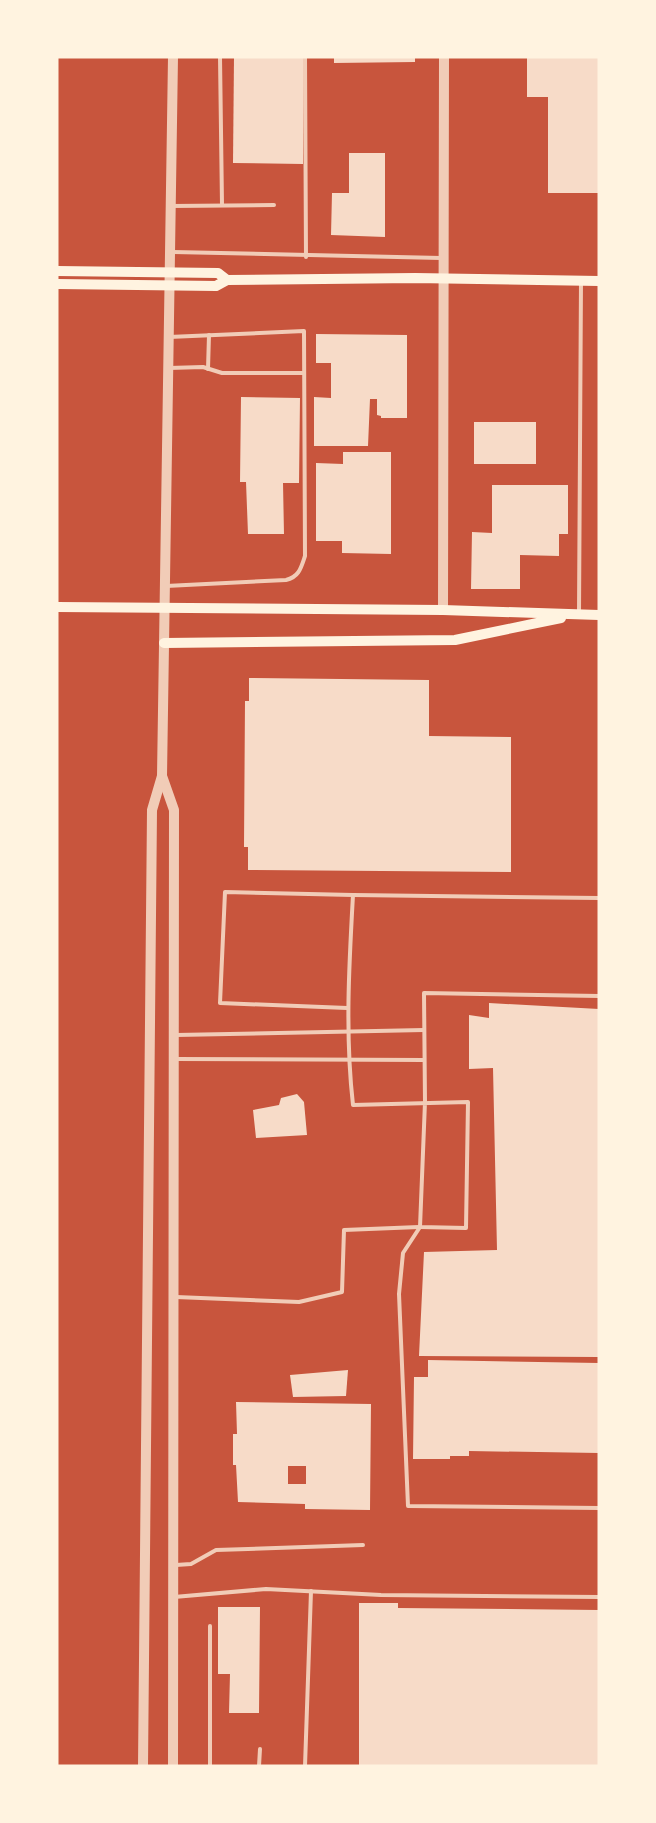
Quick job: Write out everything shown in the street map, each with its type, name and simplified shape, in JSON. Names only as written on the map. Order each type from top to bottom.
[{"type":"main road","points":[[57,272],[218,273],[227,280]]},
{"type":"main road","points":[[57,284],[216,286],[227,280],[599,281]]},
{"type":"main road","points":[[57,607],[443,610],[599,615]]},
{"type":"main road","points":[[164,643],[455,640],[579,615]]},
{"type":"street","points":[[143,1766],[152,810],[162,776],[173,57]]},
{"type":"street","points":[[443,610],[444,57]]},
{"type":"street","points":[[162,776],[174,810],[173,1766]]},
{"type":"lane","points":[[220,57],[222,206]]},
{"type":"lane","points":[[305,57],[306,257]]},
{"type":"lane","points":[[171,206],[274,205]]},
{"type":"lane","points":[[170,252],[306,257],[442,258]]},
{"type":"lane","points":[[579,615],[581,280]]},
{"type":"lane","points":[[165,586],[286,580],[294,578],[301,570],[305,556],[304,331],[169,337]]},
{"type":"lane","points":[[208,369],[209,335]]},
{"type":"lane","points":[[168,368],[208,369],[222,373],[304,373]]},
{"type":"lane","points":[[346,1008],[220,1003],[225,892],[599,898]]},
{"type":"lane","points":[[174,1297],[300,1302],[342,1292],[344,1230],[466,1228],[468,1102],[352,1105],[346,1008],[353,895]]},
{"type":"lane","points":[[599,996],[424,993],[425,1102],[420,1227],[403,1253],[399,1294],[408,1506],[599,1508]]},
{"type":"lane","points":[[174,1035],[424,1030]]},
{"type":"lane","points":[[174,1059],[424,1060]]},
{"type":"lane","points":[[173,1565],[190,1564],[216,1551],[363,1545]]},
{"type":"lane","points":[[173,1597],[266,1589],[393,1595],[599,1597]]},
{"type":"lane","points":[[305,1766],[311,1591]]},
{"type":"lane","points":[[210,1626],[210,1766]]},
{"type":"lane","points":[[259,1766],[260,1749]]},
{"type":"building","points":[[234,57],[304,57],[303,164],[233,163]]},
{"type":"building","points":[[334,57],[415,57],[415,62],[334,63]]},
{"type":"building","points":[[527,57],[599,57],[599,193],[548,193],[548,97],[527,97]]},
{"type":"building","points":[[349,153],[385,153],[385,237],[331,235],[332,193],[349,193]]},
{"type":"building","points":[[316,334],[407,335],[407,418],[381,418],[377,415],[377,399],[370,399],[368,446],[314,446],[314,397],[331,398],[331,363],[316,363]]},
{"type":"building","points":[[241,397],[300,398],[299,483],[283,483],[284,534],[248,534],[246,482],[240,482]]},
{"type":"building","points":[[474,422],[536,422],[536,464],[474,464]]},
{"type":"building","points":[[343,452],[391,452],[391,554],[342,553],[342,541],[316,541],[316,463],[343,464]]},
{"type":"building","points":[[492,485],[568,485],[568,534],[559,534],[559,556],[520,555],[520,589],[471,589],[472,532],[492,533]]},
{"type":"building","points":[[249,678],[429,680],[429,736],[511,737],[511,872],[248,870],[248,847],[244,847],[245,701],[249,701]]},
{"type":"building","points":[[489,1003],[599,1009],[599,1357],[419,1356],[424,1252],[497,1250],[493,1068],[469,1069],[469,1015],[489,1018]]},
{"type":"building","points":[[297,1094],[304,1102],[307,1135],[256,1138],[253,1110],[279,1105],[281,1098]]},
{"type":"building","points":[[428,1360],[599,1363],[599,1453],[469,1451],[469,1456],[450,1456],[450,1459],[413,1459],[414,1377],[428,1377]]},
{"type":"building","points":[[348,1370],[346,1396],[293,1397],[290,1375]]},
{"type":"building","points":[[236,1402],[371,1404],[370,1510],[305,1509],[305,1504],[238,1502],[236,1465],[233,1465],[233,1434],[237,1434]],"holes":[[[288,1466],[306,1466],[306,1484],[288,1484]]]},
{"type":"building","points":[[359,1603],[398,1603],[398,1608],[599,1610],[599,1766],[359,1766]]},
{"type":"building","points":[[218,1607],[260,1607],[259,1713],[229,1713],[230,1674],[218,1674]]}]
